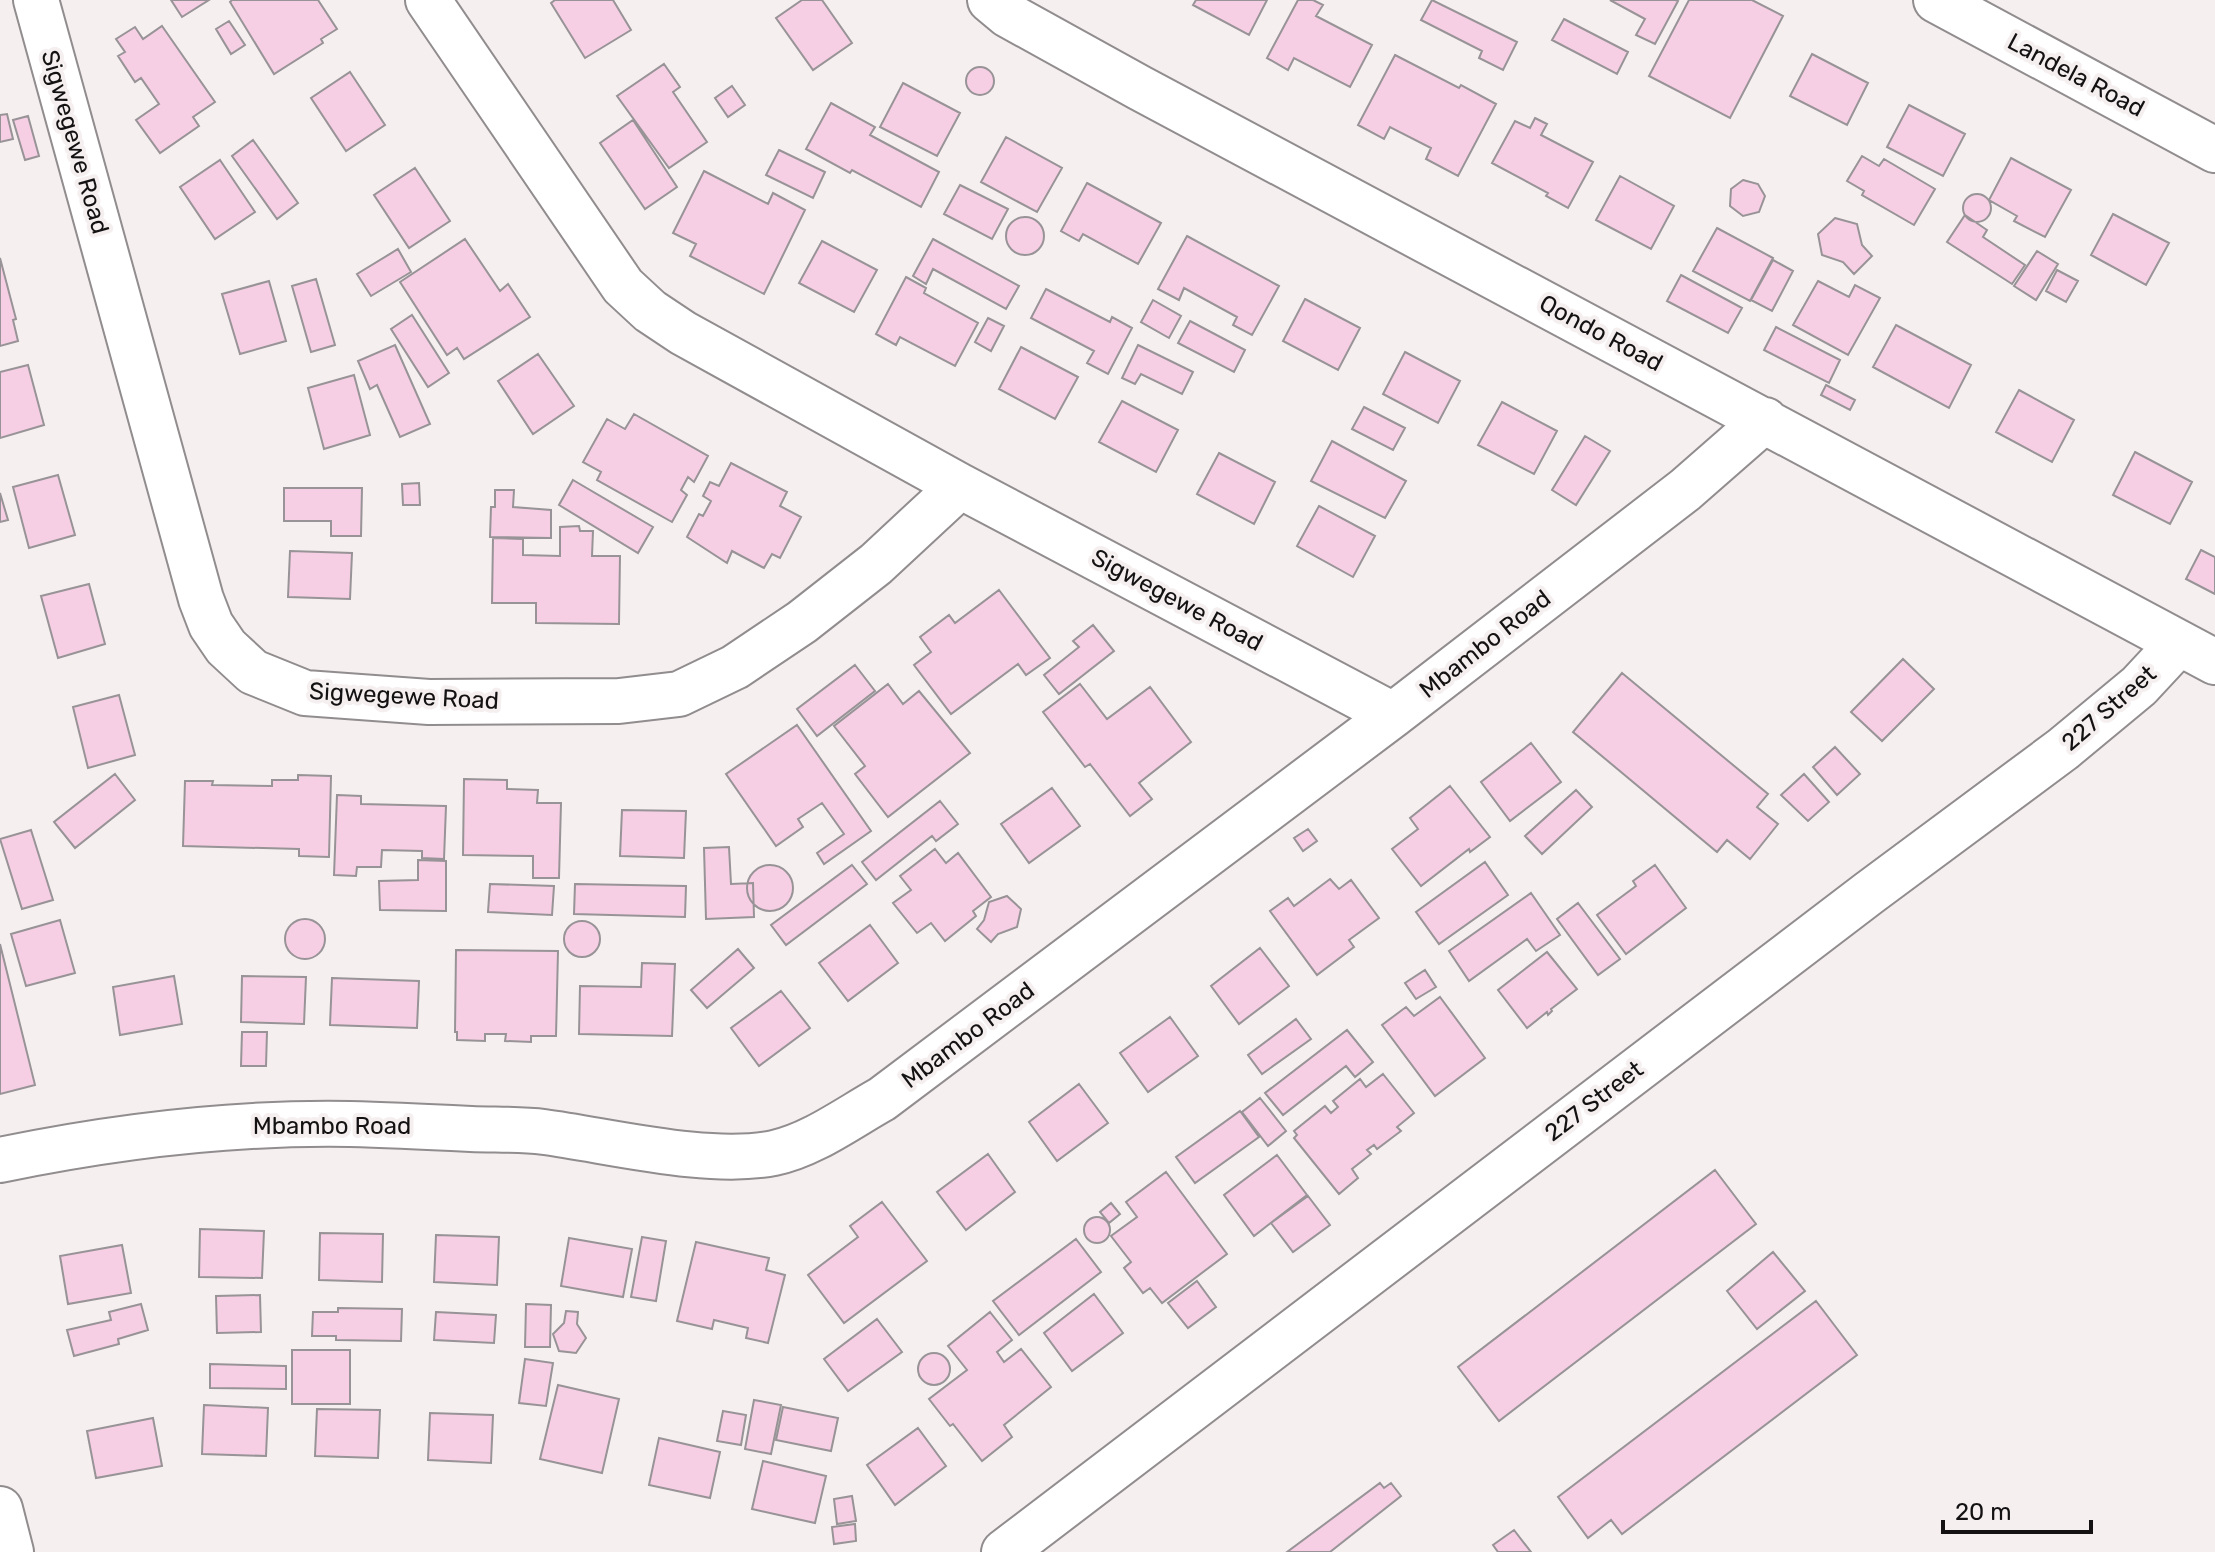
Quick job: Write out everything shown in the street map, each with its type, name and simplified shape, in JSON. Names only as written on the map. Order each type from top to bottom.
[{"type":"street","name":"Sigwegewe Road","points":[[36,0],[201,599],[211,625],[253,672],[305,693],[429,702],[619,701],[679,694],[735,667],[802,622],[876,564],[960,486]]},
{"type":"street","name":"Sigwegewe Road","points":[[428,0],[623,286],[650,311],[683,333],[960,486],[1393,715]]},
{"type":"street","name":"Qondo Road","points":[[990,0],[1008,15],[1154,96],[2197,653]]},
{"type":"street","name":"Landela Road","points":[[1936,0],[2215,150]]},
{"type":"street","name":"Mbambo Road","points":[[0,1160],[63,1147],[167,1132],[244,1125],[541,1131],[654,1149],[725,1156],[774,1153],[812,1139],[882,1099],[1393,715],[1685,490],[1765,420]]},
{"type":"street","name":"227 Street","points":[[1004,1552],[2063,749],[2139,686],[2197,653]]},
{"type":"street","points":[[0,1509],[11,1552]]},
{"type":"building","points":[[171,0],[209,0],[182,17]]},
{"type":"building","points":[[318,0],[337,29],[321,39],[323,43],[274,74],[230,2]]},
{"type":"building","points":[[555,0],[613,0],[631,30],[585,58],[551,3]]},
{"type":"building","points":[[802,0],[822,0],[852,43],[813,70],[776,18]]},
{"type":"building","points":[[1196,0],[1267,0],[1249,35],[1193,5]]},
{"type":"building","points":[[1298,0],[1313,0],[1323,5],[1316,16],[1372,45],[1350,87],[1294,58],[1288,70],[1267,58]]},
{"type":"building","points":[[1432,0],[1517,42],[1503,70],[1479,58],[1482,51],[1421,20]]},
{"type":"building","points":[[1610,0],[1678,1],[1655,44],[1636,35],[1645,19]]},
{"type":"building","points":[[1689,0],[1752,0],[1783,16],[1730,118],[1649,76]]},
{"type":"building","points":[[1564,19],[1628,52],[1617,74],[1552,40]]},
{"type":"building","points":[[229,21],[245,45],[231,54],[216,29]]},
{"type":"building","points":[[162,26],[215,102],[193,117],[199,126],[160,153],[136,120],[159,104],[141,78],[135,82],[118,56],[125,52],[116,39],[135,27],[143,39]]},
{"type":"building","points":[[1812,54],[1868,83],[1847,125],[1790,96]]},
{"type":"building","points":[[1395,55],[1496,104],[1458,176],[1426,159],[1431,148],[1390,127],[1384,139],[1358,125]]},
{"type":"building","points":[[664,64],[680,87],[673,92],[707,142],[669,168],[617,96]]},
{"type":"building","points":[[980,67],[990,71],[994,81],[990,91],[980,95],[970,91],[966,81],[970,71]]},
{"type":"building","points":[[350,72],[385,125],[346,151],[311,98]]},
{"type":"building","points":[[903,83],[960,113],[937,156],[880,127]]},
{"type":"building","points":[[732,86],[745,105],[728,117],[715,98]]},
{"type":"building","points":[[831,103],[875,127],[870,135],[939,172],[921,207],[806,149]]},
{"type":"building","points":[[1909,105],[1965,134],[1943,176],[1887,147]]},
{"type":"building","points":[[7,114],[13,139],[0,142],[0,115]]},
{"type":"building","points":[[28,116],[39,156],[25,160],[13,120]]},
{"type":"building","points":[[1535,118],[1547,124],[1541,135],[1593,162],[1568,208],[1546,196],[1548,193],[1492,163],[1515,121],[1530,128]]},
{"type":"building","points":[[633,120],[677,187],[645,209],[600,143]]},
{"type":"building","points":[[1006,137],[1062,168],[1037,212],[981,182]]},
{"type":"building","points":[[253,140],[298,203],[277,219],[232,156]]},
{"type":"building","points":[[779,150],[825,172],[813,198],[766,175]]},
{"type":"building","points":[[1862,156],[1879,166],[1884,159],[1935,189],[1914,225],[1862,195],[1864,191],[1847,181]]},
{"type":"building","points":[[2011,158],[2071,190],[2045,237],[2014,221],[2017,216],[1989,200]]},
{"type":"building","points":[[220,160],[255,212],[215,239],[180,187]]},
{"type":"building","points":[[415,168],[450,221],[409,248],[374,195]]},
{"type":"building","points":[[704,171],[768,204],[773,193],[805,210],[764,294],[690,256],[696,244],[673,233]]},
{"type":"building","points":[[1620,176],[1674,206],[1651,249],[1596,220]]},
{"type":"building","points":[[1743,180],[1758,184],[1765,196],[1759,212],[1743,216],[1730,206],[1731,189]]},
{"type":"building","points":[[1087,183],[1161,223],[1138,264],[1083,234],[1079,241],[1061,231]]},
{"type":"building","points":[[960,185],[1008,209],[992,239],[944,214]]},
{"type":"building","points":[[1977,194],[1987,198],[1991,208],[1987,218],[1977,222],[1967,218],[1963,208],[1967,198]]},
{"type":"building","points":[[2113,214],[2169,243],[2146,285],[2091,255]]},
{"type":"building","points":[[1965,215],[1987,230],[1983,237],[2025,265],[2012,284],[1947,242]]},
{"type":"building","points":[[1025,217],[1039,222],[1044,236],[1039,250],[1025,255],[1011,250],[1006,236],[1011,222]]},
{"type":"building","points":[[1835,218],[1857,224],[1862,245],[1872,256],[1854,274],[1843,262],[1822,255],[1818,234]]},
{"type":"building","points":[[1717,228],[1773,258],[1750,301],[1693,271]]},
{"type":"building","points":[[1187,236],[1279,286],[1252,335],[1233,325],[1237,317],[1184,288],[1179,300],[1158,289]]},
{"type":"building","points":[[465,239],[500,291],[508,284],[530,317],[464,359],[457,348],[447,355],[400,282]]},
{"type":"building","points":[[933,239],[1019,286],[1006,309],[933,269],[926,284],[913,276]]},
{"type":"building","points":[[822,241],[877,270],[854,312],[799,283]]},
{"type":"building","points":[[398,249],[411,272],[371,296],[357,274]]},
{"type":"building","points":[[2037,251],[2058,264],[2036,300],[2014,286]]},
{"type":"building","points":[[0,258],[16,319],[13,320],[18,341],[0,346]]},
{"type":"building","points":[[1773,260],[1793,271],[1772,311],[1751,300]]},
{"type":"building","points":[[2057,270],[2078,281],[2066,302],[2046,291]]},
{"type":"building","points":[[1681,275],[1742,308],[1728,333],[1667,301]]},
{"type":"building","points":[[906,277],[926,288],[924,293],[978,323],[955,366],[900,337],[896,345],[876,334]]},
{"type":"building","points":[[316,279],[335,345],[311,352],[292,286]]},
{"type":"building","points":[[269,281],[286,341],[240,354],[222,294]]},
{"type":"building","points":[[1818,281],[1849,297],[1855,285],[1880,298],[1848,355],[1793,325]]},
{"type":"building","points":[[1046,289],[1110,322],[1112,317],[1132,328],[1108,374],[1087,363],[1094,351],[1031,318]]},
{"type":"building","points":[[1305,299],[1360,328],[1338,370],[1283,341]]},
{"type":"building","points":[[1153,300],[1181,316],[1169,338],[1141,322]]},
{"type":"building","points":[[412,315],[449,373],[428,387],[391,329]]},
{"type":"building","points":[[988,318],[1004,326],[991,351],[975,342]]},
{"type":"building","points":[[1190,321],[1245,350],[1234,372],[1178,343]]},
{"type":"building","points":[[1896,325],[1971,365],[1949,408],[1873,367]]},
{"type":"building","points":[[1776,327],[1840,360],[1829,383],[1764,350]]},
{"type":"building","points":[[395,345],[430,424],[400,437],[377,385],[370,389],[358,361]]},
{"type":"building","points":[[1138,345],[1193,372],[1182,394],[1141,374],[1135,384],[1122,378]]},
{"type":"building","points":[[1021,347],[1078,377],[1055,419],[999,389]]},
{"type":"building","points":[[1405,352],[1460,381],[1438,423],[1383,394]]},
{"type":"building","points":[[538,354],[574,406],[533,434],[498,381]]},
{"type":"building","points":[[28,365],[44,425],[0,438],[0,372]]},
{"type":"building","points":[[354,375],[370,435],[324,449],[308,388]]},
{"type":"building","points":[[1826,385],[1855,400],[1850,410],[1821,395]]},
{"type":"building","points":[[2019,390],[2074,420],[2052,462],[1996,432]]},
{"type":"building","points":[[1122,401],[1178,430],[1156,472],[1099,442]]},
{"type":"building","points":[[1502,402],[1557,431],[1534,474],[1478,445]]},
{"type":"building","points":[[1364,407],[1405,428],[1393,450],[1352,429]]},
{"type":"building","points":[[634,414],[708,456],[694,482],[688,477],[681,490],[687,495],[672,522],[597,480],[601,472],[583,462],[607,419],[625,429]]},
{"type":"building","points":[[1585,436],[1610,451],[1576,505],[1552,490]]},
{"type":"building","points":[[1332,441],[1406,481],[1385,518],[1311,481]]},
{"type":"building","points":[[2135,452],[2192,482],[2170,524],[2113,495]]},
{"type":"building","points":[[1219,453],[1275,482],[1254,524],[1197,494]]},
{"type":"building","points":[[731,463],[787,492],[780,506],[801,517],[780,558],[772,554],[764,568],[732,551],[727,563],[687,537],[699,514],[703,516],[711,501],[703,496],[710,482],[719,486]]},
{"type":"building","points":[[58,475],[75,535],[29,548],[13,487]]},
{"type":"building","points":[[573,480],[653,527],[638,553],[559,505]]},
{"type":"building","points":[[419,483],[420,505],[403,505],[402,484]]},
{"type":"building","points":[[284,488],[362,488],[361,536],[331,536],[331,521],[284,521]]},
{"type":"building","points":[[495,490],[514,490],[513,507],[551,510],[551,538],[490,537]]},
{"type":"building","points":[[0,493],[8,520],[0,522]]},
{"type":"building","points":[[1319,506],[1375,536],[1353,577],[1297,546]]},
{"type":"building","points":[[579,526],[580,531],[593,531],[592,556],[620,556],[619,624],[536,623],[536,603],[492,603],[493,538],[523,539],[523,555],[560,556],[560,527]]},
{"type":"building","points":[[2201,550],[2215,557],[2215,594],[2186,579]]},
{"type":"building","points":[[290,551],[352,553],[350,599],[288,597]]},
{"type":"building","points":[[89,584],[105,644],[58,658],[41,596]]},
{"type":"building","points":[[999,590],[1050,658],[1026,675],[1018,664],[951,714],[914,665],[931,652],[920,637],[949,615],[955,623]]},
{"type":"building","points":[[1093,625],[1114,651],[1059,694],[1044,675],[1079,647],[1073,641]]},
{"type":"building","points":[[1903,659],[1934,689],[1882,741],[1851,712]]},
{"type":"building","points":[[855,665],[875,691],[817,736],[797,709]]},
{"type":"building","points":[[1622,673],[1768,794],[1757,807],[1778,824],[1750,859],[1727,840],[1717,852],[1573,732]]},
{"type":"building","points":[[888,684],[903,704],[919,691],[970,753],[888,817],[855,774],[865,766],[834,726]]},
{"type":"building","points":[[1080,684],[1107,719],[1150,687],[1191,742],[1139,783],[1152,799],[1130,816],[1090,764],[1085,767],[1043,712]]},
{"type":"building","points":[[119,695],[135,755],[88,768],[73,707]]},
{"type":"building","points":[[797,725],[871,831],[824,864],[817,853],[844,834],[822,803],[798,819],[803,827],[776,846],[726,774]]},
{"type":"building","points":[[1531,743],[1561,782],[1510,821],[1481,782]]},
{"type":"building","points":[[1835,747],[1860,774],[1837,795],[1813,767]]},
{"type":"building","points":[[115,774],[135,800],[75,848],[54,822]]},
{"type":"building","points":[[1804,774],[1829,802],[1808,821],[1781,795]]},
{"type":"building","points":[[298,775],[331,776],[329,857],[299,856],[299,849],[183,846],[185,781],[213,781],[212,785],[272,786],[272,780],[298,780]]},
{"type":"building","points":[[464,779],[507,780],[507,789],[538,790],[537,803],[561,803],[559,878],[533,878],[533,856],[463,855]]},
{"type":"building","points":[[1450,786],[1490,837],[1421,886],[1392,849],[1418,829],[1410,818]]},
{"type":"building","points":[[1052,788],[1080,826],[1029,863],[1001,824]]},
{"type":"building","points":[[1576,790],[1592,807],[1542,854],[1525,836]]},
{"type":"building","points":[[337,795],[361,796],[361,804],[446,806],[444,859],[422,858],[422,851],[382,850],[381,867],[357,867],[356,876],[334,875]]},
{"type":"building","points":[[940,801],[958,824],[936,841],[932,836],[876,880],[862,862]]},
{"type":"building","points":[[622,810],[686,811],[684,858],[620,856]]},
{"type":"building","points":[[1308,829],[1317,841],[1303,851],[1294,838]]},
{"type":"building","points":[[31,830],[53,900],[22,909],[0,839]]},
{"type":"building","points":[[729,847],[731,884],[753,883],[754,917],[706,919],[704,848]]},
{"type":"building","points":[[935,849],[946,863],[958,853],[991,897],[973,911],[976,916],[945,941],[931,923],[917,933],[893,903],[911,890],[900,876]]},
{"type":"building","points":[[418,860],[446,861],[446,911],[380,910],[379,881],[418,880]]},
{"type":"building","points":[[1485,862],[1508,895],[1439,944],[1416,912]]},
{"type":"building","points":[[770,865],[779,866],[786,872],[792,879],[792,897],[786,904],[779,910],[770,911],[761,910],[754,904],[748,897],[747,888],[748,879],[754,872],[761,866]]},
{"type":"building","points":[[852,865],[867,884],[786,945],[771,925]]},
{"type":"building","points":[[1655,865],[1686,908],[1626,954],[1597,915],[1636,886],[1633,881]]},
{"type":"building","points":[[1330,879],[1339,889],[1351,880],[1379,918],[1349,940],[1354,947],[1317,975],[1270,911],[1288,898],[1294,906]]},
{"type":"building","points":[[490,884],[554,886],[552,915],[488,912]]},
{"type":"building","points":[[575,884],[686,886],[685,917],[574,914]]},
{"type":"building","points":[[1531,893],[1560,935],[1536,951],[1527,939],[1469,981],[1449,951]]},
{"type":"building","points":[[1007,896],[1021,909],[1017,927],[998,934],[991,942],[977,929],[984,920],[989,902]]},
{"type":"building","points":[[1578,903],[1620,959],[1598,975],[1557,919]]},
{"type":"building","points":[[305,919],[319,925],[325,939],[319,953],[305,959],[291,953],[285,939],[291,925]]},
{"type":"building","points":[[60,920],[75,973],[26,986],[11,934]]},
{"type":"building","points":[[582,921],[595,926],[600,939],[595,952],[582,957],[569,952],[564,939],[569,926]]},
{"type":"building","points":[[870,925],[898,963],[848,1001],[819,963]]},
{"type":"building","points":[[0,944],[35,1085],[0,1094]]},
{"type":"building","points":[[1260,948],[1289,986],[1239,1024],[1211,986]]},
{"type":"building","points":[[738,949],[754,968],[707,1008],[691,990]]},
{"type":"building","points":[[456,950],[558,951],[556,1036],[531,1036],[531,1042],[505,1041],[506,1034],[485,1034],[485,1041],[457,1040]]},
{"type":"building","points":[[1547,952],[1577,989],[1551,1009],[1548,1015],[1547,1012],[1527,1028],[1498,990]]},
{"type":"building","points":[[642,963],[675,964],[672,1036],[579,1034],[580,986],[641,987]]},
{"type":"building","points":[[1425,970],[1436,987],[1416,999],[1405,983]]},
{"type":"building","points":[[174,976],[182,1024],[120,1035],[113,987]]},
{"type":"building","points":[[242,976],[306,977],[304,1024],[241,1022]]},
{"type":"building","points":[[332,978],[419,981],[417,1028],[330,1025]]},
{"type":"building","points":[[781,991],[810,1028],[759,1066],[731,1028]]},
{"type":"building","points":[[1440,997],[1485,1058],[1435,1096],[1382,1025],[1406,1007],[1414,1016]]},
{"type":"building","points":[[1170,1017],[1198,1056],[1148,1092],[1120,1053]]},
{"type":"building","points":[[1296,1019],[1311,1039],[1262,1074],[1248,1055]]},
{"type":"building","points":[[1347,1030],[1373,1062],[1355,1077],[1346,1066],[1283,1115],[1265,1093]]},
{"type":"building","points":[[242,1032],[267,1032],[266,1066],[241,1066]]},
{"type":"building","points":[[1383,1074],[1414,1113],[1397,1127],[1401,1131],[1377,1149],[1374,1145],[1367,1150],[1371,1154],[1352,1169],[1358,1178],[1339,1194],[1294,1138],[1297,1135],[1294,1131],[1325,1106],[1331,1113],[1338,1107],[1333,1101],[1360,1079],[1366,1087]]},
{"type":"building","points":[[1079,1084],[1108,1123],[1057,1161],[1029,1122]]},
{"type":"building","points":[[1260,1098],[1286,1131],[1268,1146],[1242,1112]]},
{"type":"building","points":[[1240,1111],[1259,1137],[1195,1183],[1176,1157]]},
{"type":"building","points":[[988,1154],[1015,1192],[966,1230],[937,1192]]},
{"type":"building","points":[[1277,1155],[1307,1195],[1254,1236],[1224,1195]]},
{"type":"building","points":[[1715,1170],[1756,1224],[1499,1421],[1458,1367]]},
{"type":"building","points":[[1166,1172],[1227,1254],[1162,1303],[1150,1288],[1143,1293],[1124,1268],[1131,1262],[1111,1236],[1137,1217],[1126,1202]]},
{"type":"building","points":[[1308,1196],[1330,1225],[1293,1252],[1271,1223]]},
{"type":"building","points":[[882,1202],[927,1261],[844,1323],[808,1275],[858,1237],[850,1226]]},
{"type":"building","points":[[1111,1203],[1120,1214],[1109,1223],[1100,1212]]},
{"type":"building","points":[[1097,1217],[1106,1221],[1110,1230],[1106,1239],[1097,1243],[1088,1239],[1084,1230],[1088,1221]]},
{"type":"building","points":[[200,1229],[264,1231],[262,1278],[199,1277]]},
{"type":"building","points":[[320,1233],[383,1234],[382,1282],[319,1280]]},
{"type":"building","points":[[436,1235],[499,1237],[497,1285],[434,1282]]},
{"type":"building","points":[[642,1237],[666,1241],[656,1301],[631,1297]]},
{"type":"building","points":[[569,1238],[632,1249],[623,1297],[561,1286]]},
{"type":"building","points":[[1076,1239],[1101,1272],[1019,1335],[993,1301]]},
{"type":"building","points":[[696,1242],[769,1258],[766,1270],[785,1275],[768,1343],[746,1338],[748,1328],[714,1320],[712,1329],[677,1321]]},
{"type":"building","points":[[122,1245],[131,1293],[68,1304],[60,1256]]},
{"type":"building","points":[[1773,1252],[1805,1291],[1757,1329],[1727,1291]]},
{"type":"building","points":[[1197,1281],[1216,1307],[1188,1328],[1168,1303]]},
{"type":"building","points":[[1094,1294],[1123,1333],[1072,1371],[1044,1333]]},
{"type":"building","points":[[260,1295],[261,1332],[217,1333],[216,1296]]},
{"type":"building","points":[[1816,1301],[1857,1355],[1622,1534],[1611,1520],[1588,1538],[1558,1497]]},
{"type":"building","points":[[141,1304],[148,1330],[118,1339],[119,1344],[74,1356],[67,1330],[111,1320],[109,1312]]},
{"type":"building","points":[[526,1304],[551,1305],[550,1347],[525,1347]]},
{"type":"building","points":[[338,1308],[402,1309],[401,1341],[336,1340],[336,1336],[312,1336],[313,1312],[338,1312]]},
{"type":"building","points":[[566,1311],[578,1312],[577,1324],[586,1338],[576,1353],[559,1351],[553,1334],[564,1323]]},
{"type":"building","points":[[436,1312],[496,1315],[494,1343],[434,1340]]},
{"type":"building","points":[[990,1312],[1012,1340],[997,1352],[1004,1362],[1021,1349],[1051,1387],[1004,1425],[1012,1437],[982,1461],[929,1399],[967,1370],[948,1346]]},
{"type":"building","points":[[877,1319],[902,1352],[848,1391],[824,1359]]},
{"type":"building","points":[[292,1350],[350,1350],[350,1404],[292,1404]]},
{"type":"building","points":[[934,1353],[945,1358],[950,1369],[945,1380],[934,1385],[923,1380],[918,1369],[923,1358]]},
{"type":"building","points":[[525,1359],[553,1363],[546,1406],[519,1403]]},
{"type":"building","points":[[210,1364],[286,1366],[286,1389],[210,1388]]},
{"type":"building","points":[[558,1385],[619,1399],[602,1473],[540,1459]]},
{"type":"building","points":[[754,1400],[781,1405],[771,1454],[745,1449]]},
{"type":"building","points":[[204,1405],[268,1408],[266,1456],[202,1454]]},
{"type":"building","points":[[783,1407],[838,1418],[831,1451],[776,1440]]},
{"type":"building","points":[[317,1409],[380,1410],[378,1458],[315,1456]]},
{"type":"building","points":[[723,1411],[746,1415],[741,1445],[717,1441]]},
{"type":"building","points":[[430,1413],[493,1415],[491,1463],[428,1460]]},
{"type":"building","points":[[153,1418],[162,1466],[96,1478],[87,1431]]},
{"type":"building","points":[[918,1428],[946,1466],[895,1505],[867,1465]]},
{"type":"building","points":[[659,1438],[720,1452],[710,1498],[649,1485]]},
{"type":"building","points":[[763,1461],[826,1476],[815,1523],[752,1509]]},
{"type":"building","points":[[1380,1483],[1384,1488],[1391,1483],[1401,1496],[1330,1552],[1287,1552]]},
{"type":"building","points":[[852,1496],[856,1521],[837,1524],[834,1499]]},
{"type":"building","points":[[855,1524],[856,1541],[834,1544],[832,1527]]},
{"type":"building","points":[[1514,1530],[1531,1552],[1498,1552],[1493,1545]]}]
